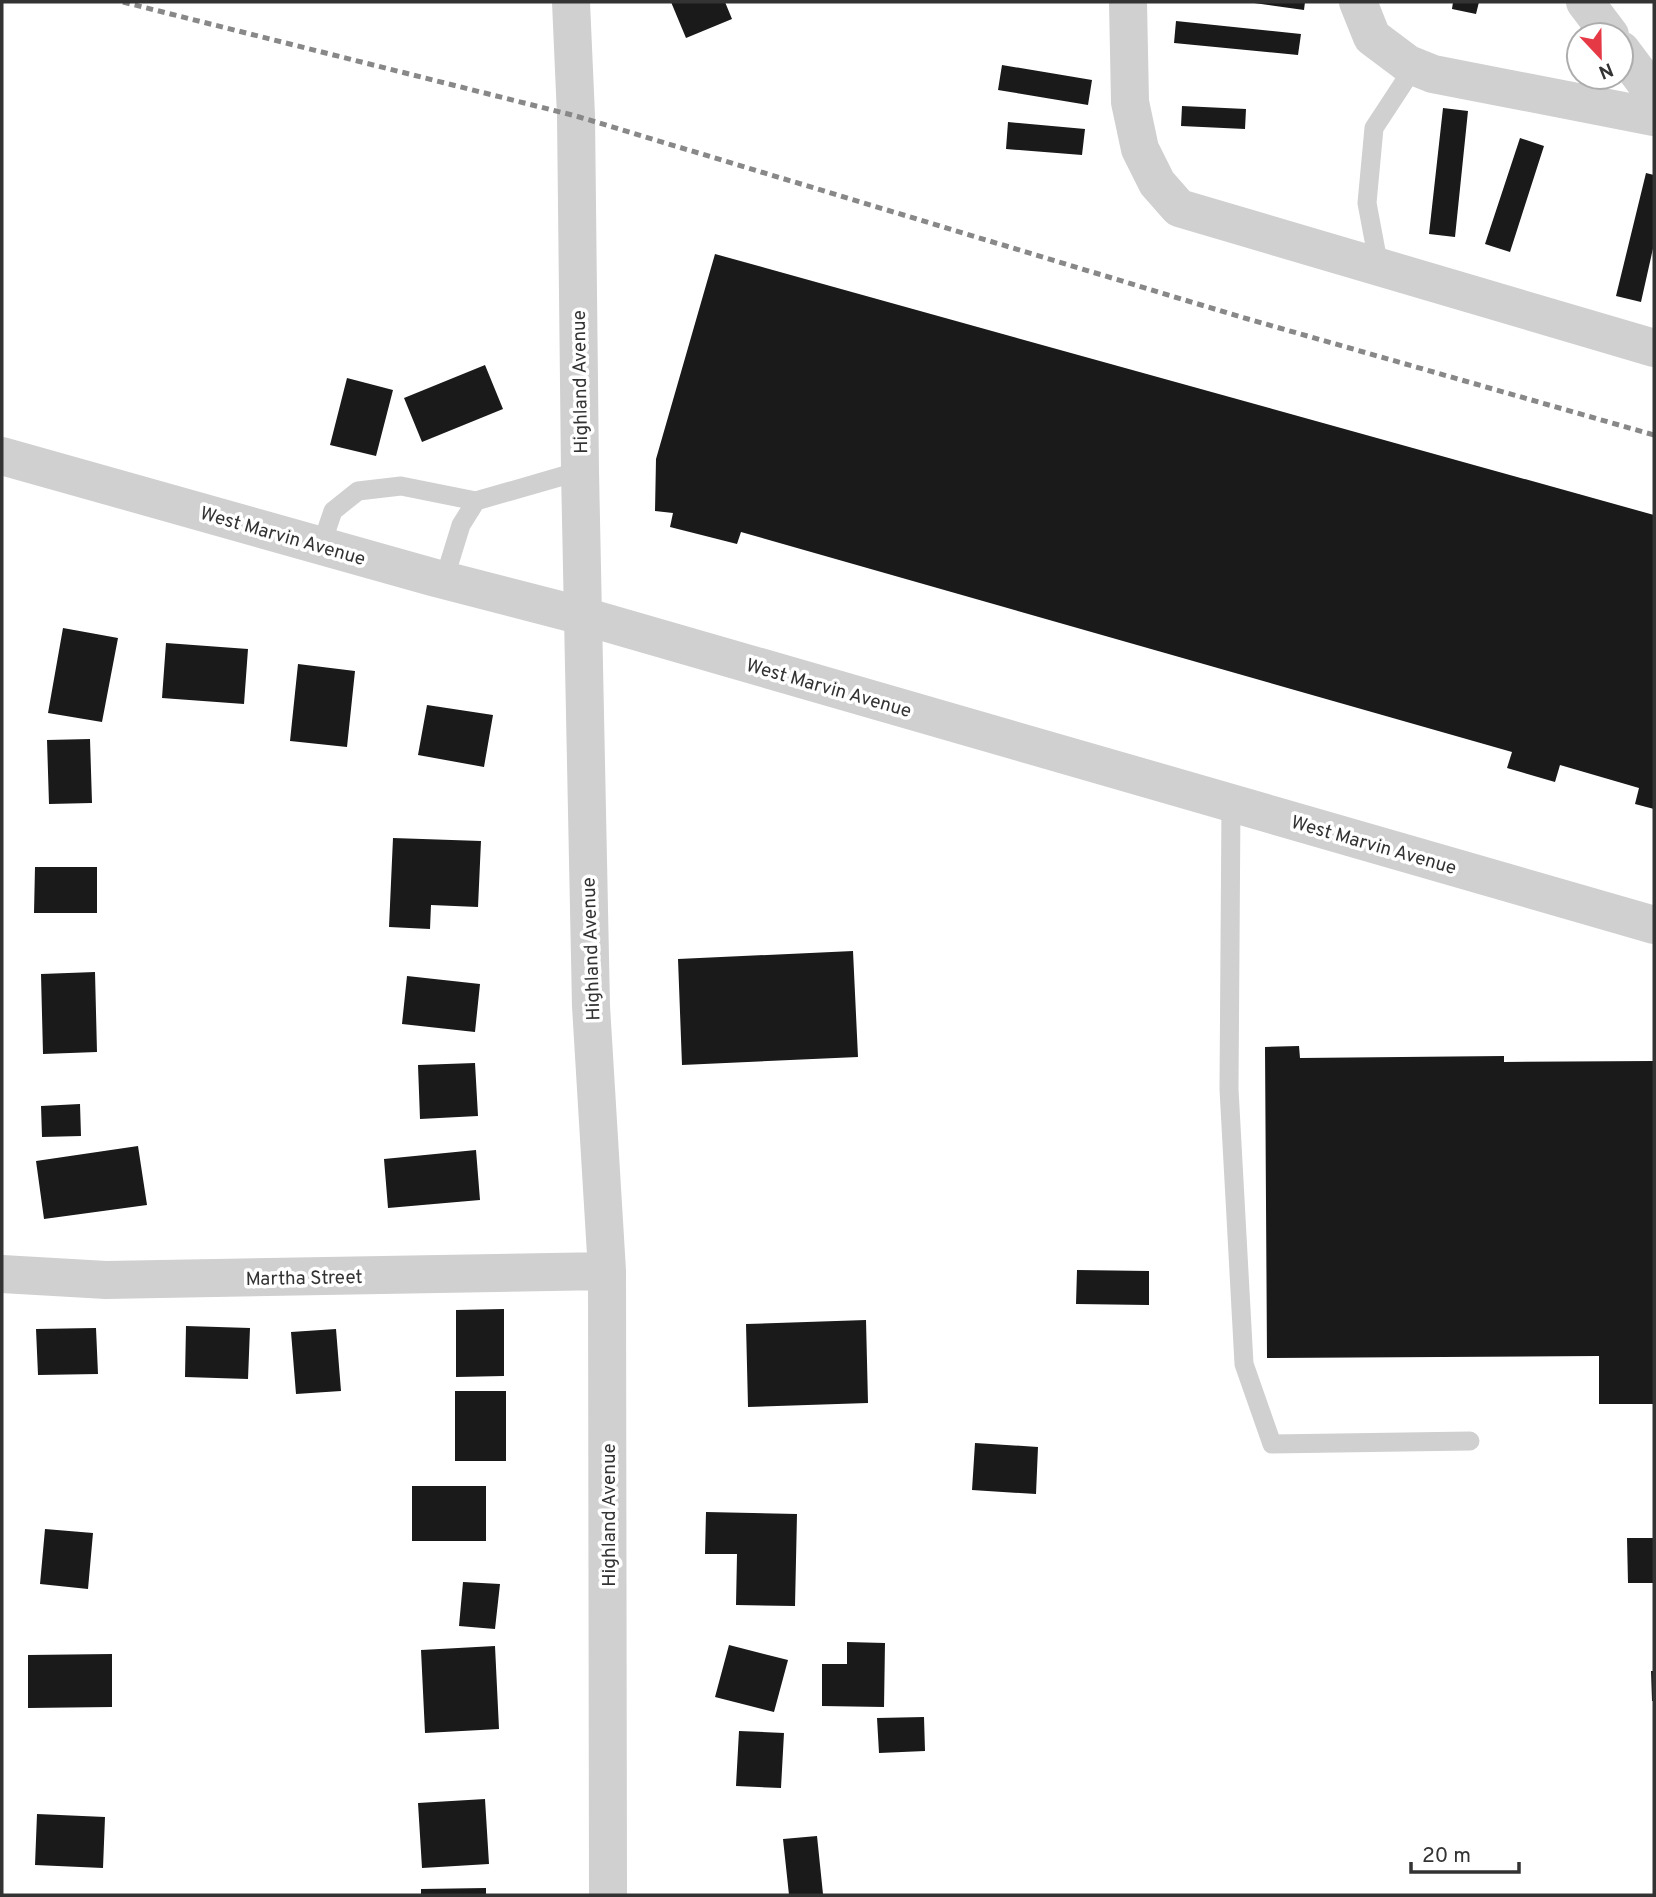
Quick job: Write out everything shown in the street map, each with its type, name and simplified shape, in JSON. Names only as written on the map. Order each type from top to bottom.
[{"type":"street","name":"Highland Avenue","points":[[571,2],[576,116],[591,1006],[607,1271],[608,1895]]},
{"type":"street","points":[[1128,2],[1130,102],[1140,149],[1157,183],[1179,208],[1654,348]]},
{"type":"street","points":[[1358,2],[1372,37],[1414,67],[1433,74],[1654,117]]},
{"type":"street","points":[[1585,2],[1599,21]]},
{"type":"street","points":[[1635,69],[1654,94]]},
{"type":"street","name":"West Marvin Avenue","points":[[2,456],[444,580],[583,616],[1654,925]]},
{"type":"street","name":"Martha Street","points":[[2,1274],[106,1280],[607,1271]]},
{"type":"lane","points":[[1379,267],[1367,202],[1374,128],[1414,67]]},
{"type":"lane","points":[[321,546],[332,511],[358,491],[401,486],[476,502],[580,471]]},
{"type":"lane","points":[[444,580],[461,525],[476,502]]},
{"type":"lane","points":[[1231,803],[1229,1089],[1244,1364],[1272,1444],[1470,1441]]},
{"type":"building","points":[[671,2],[725,2],[732,19],[686,38]]},
{"type":"building","points":[[1254,2],[1305,2],[1304,10]]},
{"type":"building","points":[[1453,2],[1479,2],[1476,14],[1452,9]]},
{"type":"building","points":[[1176,21],[1301,34],[1298,55],[1174,43]]},
{"type":"building","points":[[1002,65],[1092,80],[1088,105],[998,90]]},
{"type":"building","points":[[1182,106],[1246,109],[1245,129],[1181,126]]},
{"type":"building","points":[[1443,108],[1468,111],[1455,237],[1429,234]]},
{"type":"building","points":[[1008,122],[1085,129],[1082,155],[1006,149]]},
{"type":"building","points":[[1520,138],[1544,146],[1510,252],[1485,244]]},
{"type":"building","points":[[1646,173],[1654,175],[1654,244],[1641,302],[1616,296]]},
{"type":"building","points":[[715,254],[1654,515],[1654,809],[1635,804],[1639,788],[1560,765],[1555,782],[1507,768],[1512,752],[741,532],[737,544],[670,527],[673,513],[655,511],[656,459]]},
{"type":"building","points":[[485,365],[503,409],[422,442],[404,398]]},
{"type":"building","points":[[347,378],[393,390],[376,456],[330,445]]},
{"type":"building","points":[[63,628],[118,638],[102,722],[48,713]]},
{"type":"building","points":[[166,643],[248,649],[244,704],[162,698]]},
{"type":"building","points":[[298,664],[355,671],[347,747],[290,741]]},
{"type":"building","points":[[427,705],[493,715],[484,767],[418,755]]},
{"type":"building","points":[[90,739],[92,803],[49,804],[47,740]]},
{"type":"building","points":[[393,838],[481,841],[478,907],[431,905],[430,929],[389,927]]},
{"type":"building","points":[[35,867],[97,867],[97,913],[34,913]]},
{"type":"building","points":[[853,951],[858,1057],[682,1065],[678,959]]},
{"type":"building","points":[[95,972],[97,1052],[43,1054],[41,974]]},
{"type":"building","points":[[407,976],[480,984],[475,1032],[402,1024]]},
{"type":"building","points":[[1299,1046],[1300,1058],[1504,1056],[1504,1062],[1654,1061],[1654,1404],[1599,1404],[1599,1356],[1267,1358],[1265,1047]]},
{"type":"building","points":[[475,1063],[478,1116],[420,1119],[418,1065]]},
{"type":"building","points":[[80,1104],[81,1136],[42,1137],[41,1106]]},
{"type":"building","points":[[138,1146],[147,1205],[44,1219],[36,1161]]},
{"type":"building","points":[[476,1150],[480,1200],[388,1208],[384,1159]]},
{"type":"building","points":[[1077,1270],[1149,1271],[1149,1305],[1076,1304]]},
{"type":"building","points":[[504,1309],[504,1376],[456,1377],[456,1310]]},
{"type":"building","points":[[866,1320],[868,1403],[748,1407],[746,1324]]},
{"type":"building","points":[[186,1326],[250,1328],[248,1379],[185,1377]]},
{"type":"building","points":[[96,1328],[98,1374],[38,1375],[36,1329]]},
{"type":"building","points":[[336,1329],[341,1391],[296,1394],[291,1332]]},
{"type":"building","points":[[455,1391],[506,1391],[506,1461],[455,1461]]},
{"type":"building","points":[[975,1443],[1038,1447],[1036,1494],[972,1490]]},
{"type":"building","points":[[412,1486],[486,1486],[486,1541],[412,1541]]},
{"type":"building","points":[[706,1512],[797,1514],[795,1606],[736,1605],[737,1554],[705,1554]]},
{"type":"building","points":[[45,1529],[93,1533],[88,1589],[40,1584]]},
{"type":"building","points":[[1627,1538],[1654,1538],[1654,1583],[1628,1583]]},
{"type":"building","points":[[463,1582],[500,1584],[495,1629],[459,1626]]},
{"type":"building","points":[[847,1642],[885,1643],[884,1707],[822,1706],[822,1664],[847,1664]]},
{"type":"building","points":[[729,1645],[788,1660],[774,1712],[715,1697]]},
{"type":"building","points":[[495,1646],[499,1729],[425,1733],[421,1650]]},
{"type":"building","points":[[112,1654],[112,1707],[28,1708],[28,1655]]},
{"type":"building","points":[[1651,1671],[1654,1671],[1654,1701],[1652,1701]]},
{"type":"building","points":[[924,1717],[925,1751],[879,1753],[877,1718]]},
{"type":"building","points":[[739,1731],[784,1733],[781,1788],[736,1786]]},
{"type":"building","points":[[485,1799],[489,1864],[422,1868],[418,1803]]},
{"type":"building","points":[[37,1814],[105,1817],[103,1868],[35,1865]]},
{"type":"building","points":[[817,1836],[823,1894],[789,1895],[783,1839]]},
{"type":"building","points":[[486,1888],[486,1895],[421,1895],[421,1889]]},
{"type":"railway","points":[[123,2],[576,116],[1241,317],[1654,435]]}]
